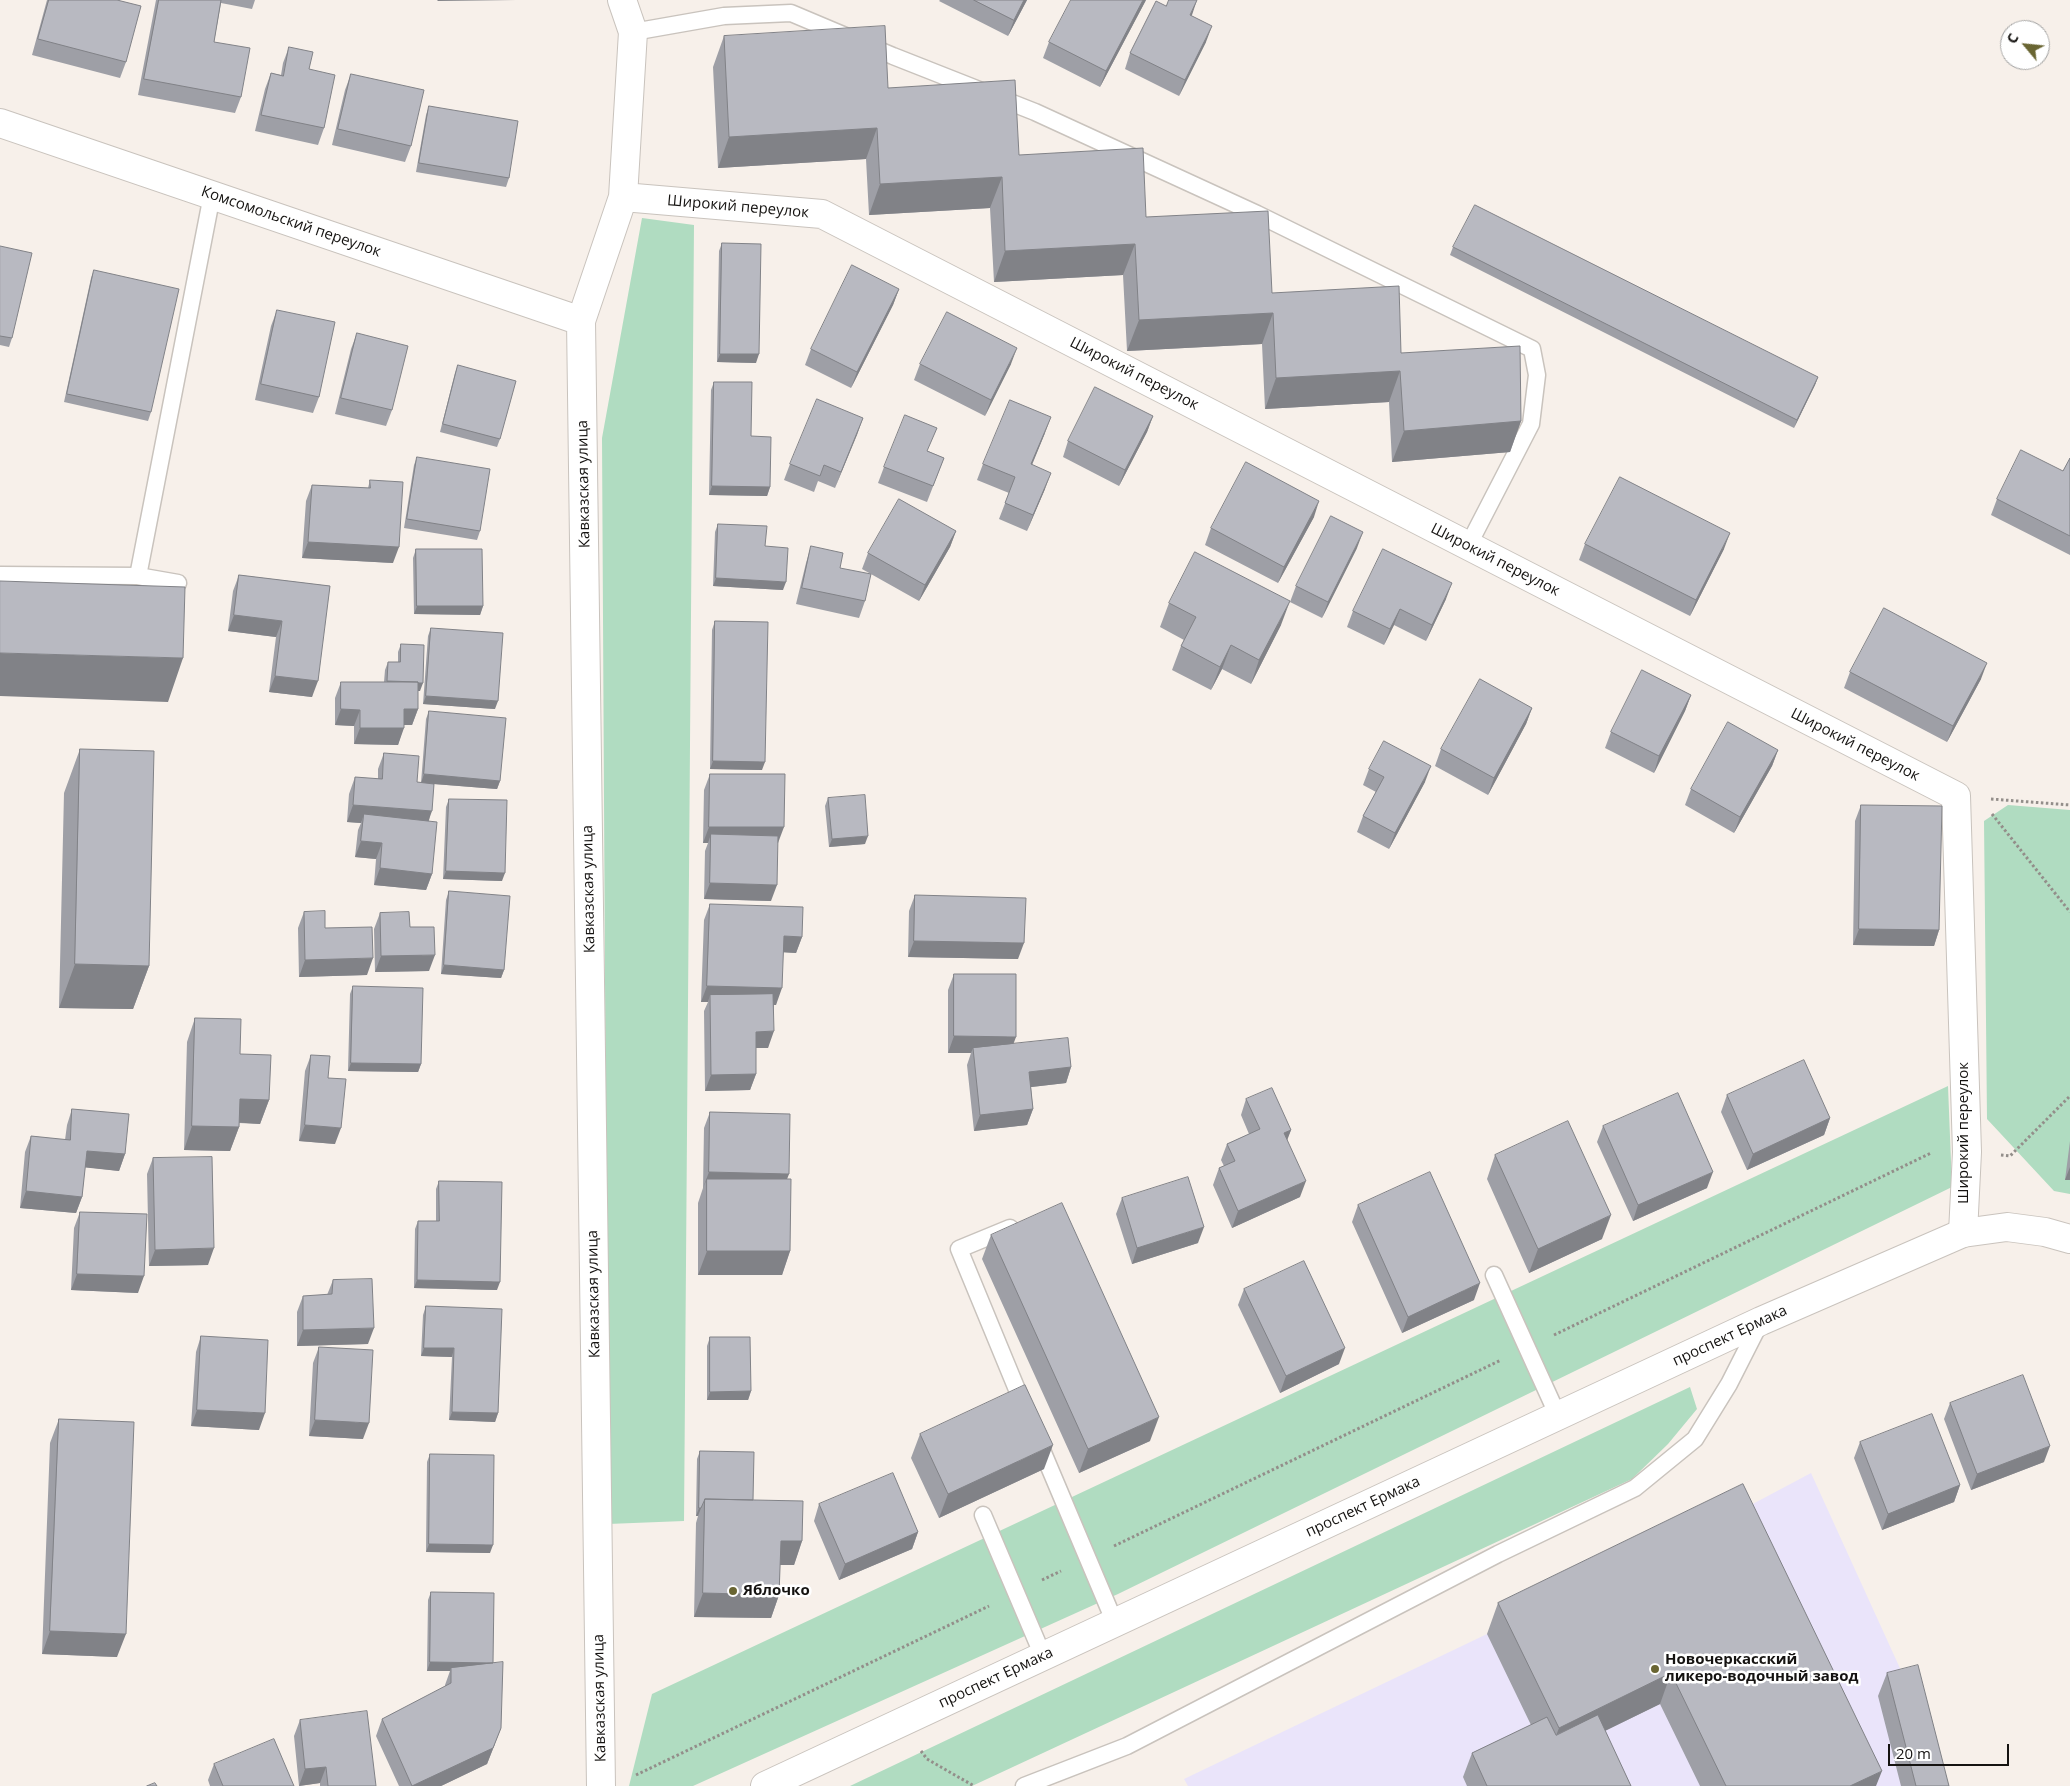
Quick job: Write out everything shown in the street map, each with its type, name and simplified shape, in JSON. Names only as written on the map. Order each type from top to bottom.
[{"type":"street","name":"Кавказская улица","points":[[601,1786],[581,321],[623,196],[633,32],[622,0]]},
{"type":"street","name":"Комсомольский переулок","points":[[0,123],[581,321]]},
{"type":"street","name":"Широкий переулок","points":[[623,196],[822,214],[1468,546],[1968,797],[1967,1152],[1964,1233]]},
{"type":"street","name":"проспект Ермака","points":[[766,1786],[1761,1321],[1964,1233],[2007,1227],[2045,1232],[2070,1239]]},
{"type":"lane","points":[[633,32],[724,16],[791,12],[893,56],[1035,112],[1257,214],[1532,350],[1537,375],[1531,424],[1468,546]]},
{"type":"lane","points":[[138,576],[212,196]]},
{"type":"lane","points":[[0,575],[138,576],[178,583]]},
{"type":"lane","points":[[1010,1228],[959,1249],[1115,1623]]},
{"type":"lane","points":[[1494,1275],[1558,1416]]},
{"type":"lane","points":[[1024,1786],[1127,1746],[1490,1559],[1635,1488],[1695,1439],[1729,1384],[1761,1321]]},
{"type":"lane","points":[[983,1515],[1043,1656]]},
{"type":"path","points":[[1968,797],[2070,805]]},
{"type":"path","points":[[1968,797],[2070,912]]},
{"type":"path","points":[[629,1778],[1940,1149],[2010,1156],[2070,1096]]},
{"type":"path","points":[[927,1759],[974,1786]]},
{"type":"shaded area","points":[[1811,1473],[1909,1688],[1934,1786],[1188,1786],[1184,1779],[1732,1515]]},
{"type":"green space","points":[[642,218],[694,225],[684,1521],[608,1524],[602,438]]},
{"type":"green space","points":[[2008,805],[2070,810],[2070,1194],[2054,1191],[1987,1119],[1984,821]]},
{"type":"green space","points":[[1948,1086],[1952,1187],[1118,1594],[693,1786],[629,1786],[652,1694]]},
{"type":"green space","points":[[1690,1387],[1697,1409],[1668,1444],[1632,1479],[972,1786],[850,1786]]},
{"type":"building","points":[[49,0],[117,0],[141,6],[126,62],[38,39]]},
{"type":"building","points":[[159,0],[221,0],[214,42],[250,48],[241,97],[144,79]]},
{"type":"building","points":[[974,0],[1024,0],[1014,20]]},
{"type":"building","points":[[1071,0],[1143,0],[1106,71],[1049,42]]},
{"type":"building","points":[[1169,0],[1197,0],[1190,15],[1212,26],[1185,80],[1130,53],[1156,1],[1166,6]]},
{"type":"building","points":[[885,26],[888,88],[1015,80],[1019,155],[1143,148],[1146,217],[1268,211],[1272,293],[1399,286],[1401,353],[1520,346],[1521,421],[1404,431],[1400,371],[1276,378],[1273,313],[1139,320],[1135,244],[1005,251],[1002,177],[880,184],[877,128],[729,137],[724,36]]},
{"type":"building","points":[[289,47],[313,52],[309,69],[335,75],[324,128],[261,115],[271,73],[283,76]]},
{"type":"building","points":[[351,74],[424,90],[411,146],[338,129]]},
{"type":"building","points":[[429,106],[518,121],[509,178],[419,163]]},
{"type":"building","points":[[1475,205],[1818,377],[1797,420],[1453,247]]},
{"type":"building","points":[[722,243],[761,244],[759,354],[720,354]]},
{"type":"building","points":[[0,246],[32,253],[12,338],[0,336]]},
{"type":"building","points":[[852,265],[899,289],[857,372],[811,349]]},
{"type":"building","points":[[94,270],[179,289],[151,412],[67,394]]},
{"type":"building","points":[[277,310],[335,322],[319,397],[261,384]]},
{"type":"building","points":[[947,312],[1017,348],[991,400],[920,364]]},
{"type":"building","points":[[357,333],[408,346],[392,410],[341,398]]},
{"type":"building","points":[[458,365],[516,381],[500,439],[443,424]]},
{"type":"building","points":[[714,382],[752,382],[751,436],[771,437],[770,487],[712,486]]},
{"type":"building","points":[[1095,387],[1153,416],[1125,470],[1068,441]]},
{"type":"building","points":[[817,399],[863,418],[841,472],[824,465],[820,476],[790,464]]},
{"type":"building","points":[[1010,400],[1051,417],[1031,464],[1051,473],[1033,515],[1005,503],[1015,477],[983,464]]},
{"type":"building","points":[[905,415],[937,428],[927,451],[944,458],[933,486],[884,467]]},
{"type":"building","points":[[2021,450],[2063,471],[2070,458],[2070,536],[1997,499]]},
{"type":"building","points":[[417,457],[490,469],[480,531],[407,519]]},
{"type":"building","points":[[1246,462],[1319,501],[1284,567],[1211,528]]},
{"type":"building","points":[[1620,477],[1730,533],[1696,600],[1585,544]]},
{"type":"building","points":[[370,480],[403,482],[399,547],[308,542],[312,485],[370,488]]},
{"type":"building","points":[[899,499],[956,531],[925,585],[868,553]]},
{"type":"building","points":[[1331,516],[1363,532],[1328,602],[1296,586]]},
{"type":"building","points":[[718,524],[767,526],[765,546],[788,548],[786,582],[716,578]]},
{"type":"building","points":[[811,546],[843,553],[840,568],[871,574],[865,601],[802,588]]},
{"type":"building","points":[[416,549],[482,549],[483,606],[417,606]]},
{"type":"building","points":[[1383,549],[1452,583],[1432,625],[1400,609],[1390,629],[1353,611]]},
{"type":"building","points":[[1195,552],[1290,601],[1259,660],[1231,645],[1220,667],[1181,646],[1196,617],[1169,603]]},
{"type":"building","points":[[239,575],[330,586],[318,681],[275,676],[282,621],[234,615]]},
{"type":"building","points":[[0,581],[185,587],[183,658],[0,653]]},
{"type":"building","points":[[1884,608],[1987,663],[1953,726],[1850,672]]},
{"type":"building","points":[[715,621],[768,622],[765,762],[713,761]]},
{"type":"building","points":[[431,628],[503,633],[498,701],[426,696]]},
{"type":"building","points":[[401,644],[424,645],[423,683],[387,681],[388,662],[400,662]]},
{"type":"building","points":[[1642,670],[1691,695],[1659,756],[1611,732]]},
{"type":"building","points":[[1480,679],[1532,708],[1494,778],[1441,749]]},
{"type":"building","points":[[341,682],[418,682],[418,709],[404,709],[404,728],[360,728],[360,710],[341,709]]},
{"type":"building","points":[[429,711],[506,718],[500,781],[424,774]]},
{"type":"building","points":[[1728,722],[1778,750],[1740,817],[1691,789]]},
{"type":"building","points":[[1384,741],[1431,766],[1395,833],[1363,816],[1384,777],[1369,769]]},
{"type":"building","points":[[80,749],[154,751],[149,966],[75,964]]},
{"type":"building","points":[[384,753],[419,756],[417,782],[434,784],[432,811],[353,805],[355,777],[382,779]]},
{"type":"building","points":[[710,774],[785,774],[784,827],[709,827]]},
{"type":"building","points":[[865,795],[868,836],[832,839],[828,798]]},
{"type":"building","points":[[449,799],[507,800],[505,873],[446,871]]},
{"type":"building","points":[[1861,805],[1942,806],[1939,930],[1859,929]]},
{"type":"building","points":[[364,814],[437,822],[432,874],[380,868],[382,843],[361,841]]},
{"type":"building","points":[[711,834],[778,836],[777,885],[710,883]]},
{"type":"building","points":[[449,891],[510,896],[504,970],[444,965]]},
{"type":"building","points":[[915,895],[1026,898],[1024,943],[914,941]]},
{"type":"building","points":[[710,904],[803,907],[802,937],[784,936],[782,988],[707,986]]},
{"type":"building","points":[[325,911],[325,928],[372,927],[373,958],[305,960],[304,912]]},
{"type":"building","points":[[409,912],[410,927],[434,927],[435,955],[381,956],[380,913]]},
{"type":"building","points":[[954,974],[1016,974],[1016,1037],[954,1036]]},
{"type":"building","points":[[353,986],[423,988],[421,1064],[351,1063]]},
{"type":"building","points":[[773,994],[774,1031],[756,1032],[756,1074],[711,1075],[710,995]]},
{"type":"building","points":[[195,1018],[241,1019],[240,1054],[271,1055],[269,1100],[240,1099],[239,1127],[192,1126]]},
{"type":"building","points":[[1068,1038],[1071,1067],[1029,1072],[1033,1109],[980,1115],[973,1048]]},
{"type":"building","points":[[311,1055],[330,1056],[328,1078],[346,1079],[341,1128],[305,1125]]},
{"type":"building","points":[[1804,1060],[1830,1118],[1753,1154],[1727,1095]]},
{"type":"building","points":[[1272,1088],[1291,1130],[1284,1133],[1306,1181],[1238,1211],[1219,1168],[1235,1161],[1227,1144],[1260,1129],[1246,1099]]},
{"type":"building","points":[[1678,1093],[1713,1172],[1638,1205],[1603,1126]]},
{"type":"building","points":[[72,1109],[129,1114],[125,1154],[87,1151],[82,1197],[26,1191],[31,1136],[70,1140]]},
{"type":"building","points":[[710,1112],[790,1114],[789,1174],[709,1172]]},
{"type":"building","points":[[1568,1121],[1611,1215],[1538,1249],[1495,1155]]},
{"type":"building","points":[[212,1157],[214,1248],[155,1250],[153,1158]]},
{"type":"building","points":[[1430,1172],[1480,1283],[1408,1317],[1358,1205]]},
{"type":"building","points":[[1188,1177],[1204,1227],[1137,1248],[1122,1198]]},
{"type":"building","points":[[707,1179],[791,1179],[790,1251],[707,1251]]},
{"type":"building","points":[[439,1181],[502,1182],[500,1282],[417,1280],[418,1221],[439,1221]]},
{"type":"building","points":[[1062,1203],[1159,1417],[1088,1449],[991,1235]]},
{"type":"building","points":[[80,1212],[147,1214],[144,1276],[77,1274]]},
{"type":"building","points":[[1304,1261],[1345,1348],[1286,1376],[1244,1289]]},
{"type":"building","points":[[372,1279],[374,1328],[303,1330],[303,1296],[332,1294],[333,1280]]},
{"type":"building","points":[[426,1306],[502,1309],[498,1413],[452,1412],[454,1348],[424,1348]]},
{"type":"building","points":[[201,1336],[268,1340],[265,1413],[197,1410]]},
{"type":"building","points":[[710,1337],[750,1337],[751,1391],[710,1392]]},
{"type":"building","points":[[319,1347],[373,1350],[369,1423],[315,1420]]},
{"type":"building","points":[[2023,1375],[2050,1446],[1977,1474],[1950,1403]]},
{"type":"building","points":[[1025,1385],[1053,1445],[948,1494],[920,1434]]},
{"type":"building","points":[[1932,1414],[1960,1485],[1888,1514],[1860,1442]]},
{"type":"building","points":[[59,1419],[134,1422],[126,1634],[50,1631]]},
{"type":"building","points":[[700,1451],[754,1452],[753,1500],[705,1499],[701,1508],[699,1508]]},
{"type":"building","points":[[430,1454],[494,1455],[493,1545],[429,1544]]},
{"type":"building","points":[[893,1473],[918,1532],[845,1564],[819,1504]]},
{"type":"building","name":"Новочеркасский ликеро-водочный завод","points":[[1743,1484],[1882,1771],[1850,1786],[1726,1786],[1671,1673],[1559,1728],[1498,1603]]},
{"type":"building","name":"Яблочко","points":[[705,1499],[803,1501],[802,1541],[781,1541],[779,1595],[703,1593]]},
{"type":"building","points":[[431,1592],[494,1593],[493,1663],[430,1662]]},
{"type":"building","points":[[503,1662],[501,1728],[493,1748],[412,1786],[382,1719],[451,1683],[451,1668]]},
{"type":"building","points":[[1918,1665],[1949,1786],[1916,1786],[1887,1673]]},
{"type":"building","points":[[367,1711],[376,1786],[328,1786],[326,1767],[305,1769],[300,1720]]},
{"type":"building","points":[[1598,1715],[1631,1786],[1487,1786],[1472,1753],[1547,1717],[1556,1735]]},
{"type":"building","points":[[274,1739],[294,1786],[223,1786],[214,1764]]},
{"type":"place","name":"Яблочко","points":[[733,1591]]},
{"type":"place","name":"Новочеркасский ликеро-водочный завод","points":[[1655,1669]]}]
